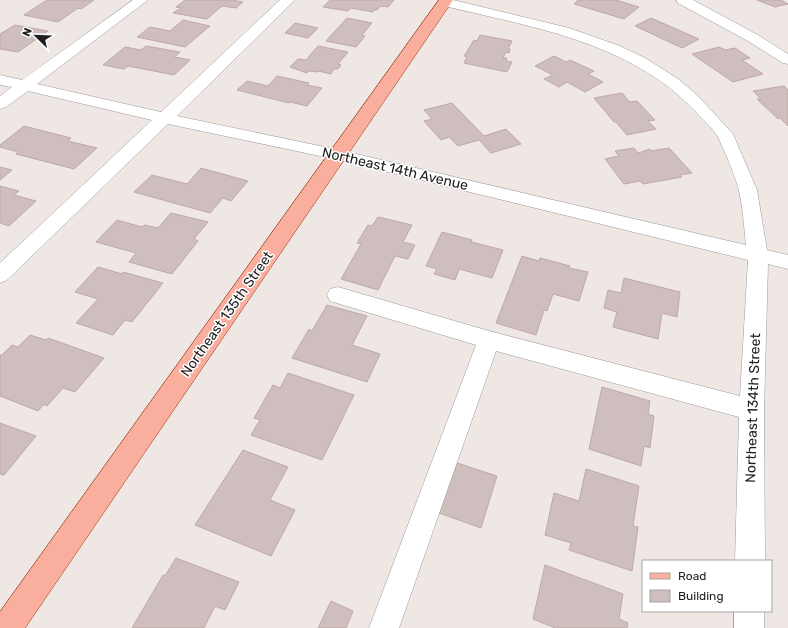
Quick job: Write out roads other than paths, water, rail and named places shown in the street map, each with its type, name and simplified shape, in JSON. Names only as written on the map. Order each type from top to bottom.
[{"type":"main road","name":"Northeast 135th Street","points":[[7,628],[446,1]]},
{"type":"street","points":[[0,104],[141,0]]},
{"type":"street","points":[[0,275],[288,0]]},
{"type":"street","points":[[683,0],[753,38],[788,60]]},
{"type":"street","name":"Northeast 134th Street","points":[[446,1],[572,33],[615,49],[642,62],[674,82],[725,134],[748,190],[758,255],[752,410],[750,560]]},
{"type":"street","name":"Northeast 14th Avenue","points":[[0,80],[165,118],[339,155],[788,262]]},
{"type":"street","points":[[338,295],[489,340],[752,410]]},
{"type":"street","points":[[384,628],[489,340]]},
{"type":"street","points":[[749,612],[749,628]]}]
